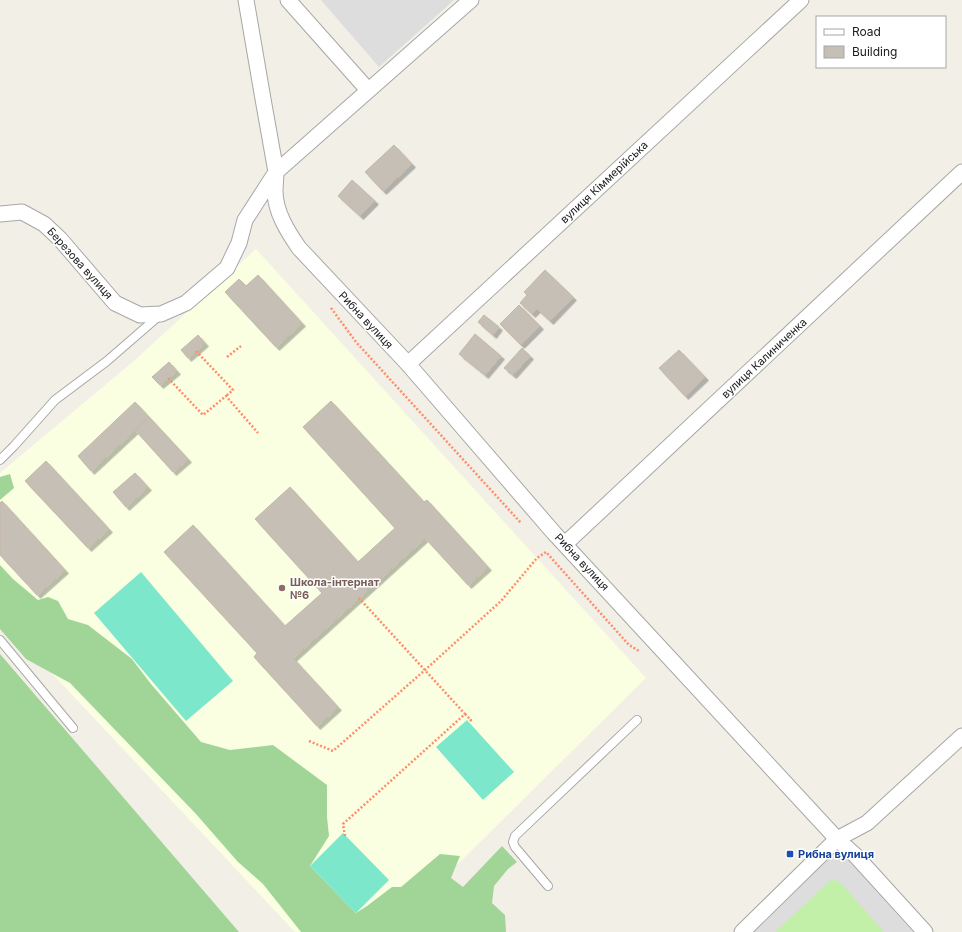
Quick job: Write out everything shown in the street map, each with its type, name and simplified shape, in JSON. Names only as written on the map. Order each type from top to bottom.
[{"type":"street","name":"Рибна вулиця","points":[[246,0],[262,100],[276,172],[275,192],[279,210],[287,231],[300,248],[408,364],[554,533],[925,932]]},
{"type":"street","points":[[288,0],[368,90]]},
{"type":"street","points":[[276,172],[471,0]]},
{"type":"street","name":"вулиця Кіммерійська","points":[[408,364],[801,0]]},
{"type":"street","name":"Березова вулиця","points":[[0,214],[22,212],[44,224],[60,239],[115,303],[140,315],[161,314],[186,303],[227,268],[239,243],[245,220],[276,172]]},
{"type":"street","name":"вулиця Калиниченка","points":[[565,544],[962,172]]},
{"type":"street","points":[[742,932],[837,839],[867,823],[962,736]]},
{"type":"lane","points":[[0,460],[55,400],[108,361],[161,314]]},
{"type":"lane","points":[[0,640],[73,728]]},
{"type":"lane","points":[[548,886],[515,848],[513,842],[514,836],[637,720]]},
{"type":"path","points":[[330,307],[356,342],[525,528]]},
{"type":"path","points":[[226,357],[241,346]]},
{"type":"path","points":[[168,378],[203,415],[233,390],[196,351]]},
{"type":"path","points":[[226,396],[258,433]]},
{"type":"path","points":[[543,548],[629,645],[640,652]]},
{"type":"path","points":[[309,741],[332,751],[425,670],[501,600],[537,558],[546,552]]},
{"type":"path","points":[[359,598],[471,720],[468,722]]},
{"type":"path","points":[[345,836],[344,824],[465,714]]},
{"type":"shaded area","points":[[321,0],[454,0],[379,67]]},
{"type":"shaded area","name":"Школа-інтернат №6","points":[[256,249],[646,678],[389,932],[295,932],[0,618],[0,473],[135,360]]},
{"type":"shaded area","points":[[829,849],[842,853],[913,932],[747,932]]},
{"type":"green space","points":[[10,474],[14,488],[0,500],[0,477]]},
{"type":"green space","points":[[0,565],[13,579],[38,600],[48,597],[58,601],[68,619],[88,625],[132,659],[151,684],[201,742],[230,750],[273,745],[327,785],[327,817],[329,836],[310,866],[356,913],[392,887],[401,887],[440,854],[460,856],[451,878],[463,887],[502,846],[517,862],[508,869],[494,886],[492,903],[505,915],[506,932],[301,932],[263,884],[238,862],[196,814],[70,683],[26,659],[0,629]]},
{"type":"green space","points":[[141,572],[233,681],[186,721],[94,613]]},
{"type":"green space","points":[[0,654],[239,932],[0,932]]},
{"type":"green space","points":[[467,720],[514,772],[483,800],[436,747]]},
{"type":"green space","points":[[343,833],[389,880],[356,913],[310,866]]},
{"type":"green space","points":[[831,880],[839,881],[884,932],[775,932]]},
{"type":"building","points":[[394,145],[412,164],[383,191],[365,172]]},
{"type":"building","points":[[352,180],[375,201],[360,216],[338,196]]},
{"type":"building","points":[[545,270],[573,297],[550,321],[537,309],[532,314],[520,303],[527,295],[524,292]]},
{"type":"building","points":[[258,275],[302,323],[276,347],[225,292],[239,279],[246,286]]},
{"type":"building","points":[[519,305],[540,326],[521,345],[500,324]]},
{"type":"building","points":[[484,315],[499,327],[493,335],[478,322]]},
{"type":"building","points":[[475,334],[501,356],[485,375],[459,354]]},
{"type":"building","points":[[198,335],[205,343],[188,358],[181,350]]},
{"type":"building","points":[[522,348],[530,356],[513,375],[504,368]]},
{"type":"building","points":[[679,350],[705,377],[685,396],[659,368]]},
{"type":"building","points":[[169,362],[177,371],[160,385],[152,377]]},
{"type":"building","points":[[331,401],[424,502],[427,500],[488,567],[468,585],[425,538],[293,658],[338,707],[317,726],[254,657],[257,653],[164,552],[193,525],[285,626],[322,593],[255,519],[290,487],[358,562],[395,528],[303,427]]},
{"type":"building","points":[[135,402],[149,417],[91,471],[78,456]]},
{"type":"building","points":[[149,417],[188,459],[173,472],[135,430]]},
{"type":"building","points":[[46,461],[109,529],[88,548],[25,481]]},
{"type":"building","points":[[135,473],[148,487],[126,507],[113,492]]},
{"type":"building","points":[[2,501],[65,570],[37,595],[0,555],[0,503]]},
{"type":"place","name":"Школа-інтернат №6","points":[[282,588]]},
{"type":"place","name":"Рибна вулиця","points":[[790,854]]}]
